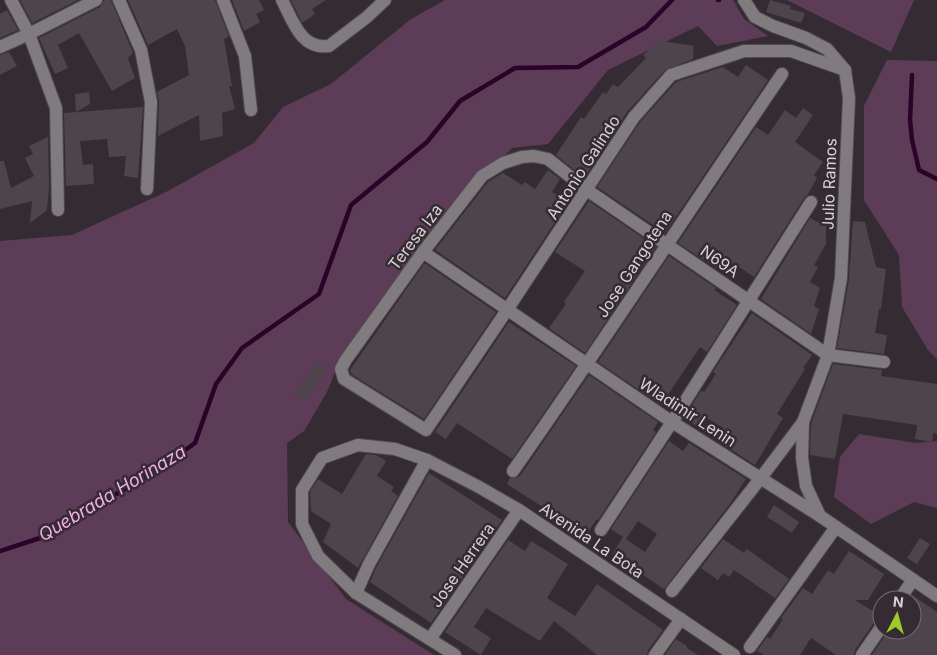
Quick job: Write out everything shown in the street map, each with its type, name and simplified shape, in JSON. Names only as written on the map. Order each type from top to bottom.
[{"type":"street","points":[[11,0],[29,34],[56,108],[58,210]]},
{"type":"street","points":[[0,47],[96,0]]},
{"type":"street","points":[[119,0],[141,50],[150,102],[147,189]]},
{"type":"street","points":[[223,0],[245,56],[251,110]]},
{"type":"street","points":[[282,0],[299,32],[308,42],[316,46],[329,46],[367,17],[385,0]]},
{"type":"street","points":[[744,0],[755,17],[806,38],[827,49],[845,70]]},
{"type":"street","name":"Antonio Galindo","points":[[426,430],[588,190],[634,117],[671,75],[744,51],[791,51],[845,70]]},
{"type":"street","name":"Julio Ramos","points":[[672,591],[803,422],[828,355],[841,278],[848,98],[845,70]]},
{"type":"street","name":"Jose Gangotena","points":[[513,471],[587,365],[782,74]]},
{"type":"street","name":"Teresa Iza","points":[[426,430],[344,378],[342,369],[345,361],[423,252],[482,176],[503,163],[522,157],[548,158]]},
{"type":"street","name":"N69A","points":[[548,158],[588,190],[828,355],[884,362]]},
{"type":"street","points":[[601,530],[672,422],[811,202]]},
{"type":"street","name":"Wladimir Lenin","points":[[423,252],[672,422],[820,516],[937,596]]},
{"type":"street","name":"Julio Ramos","points":[[803,422],[802,458],[806,486],[820,516]]},
{"type":"street","name":"Avenida La Bota","points":[[455,655],[356,593],[318,556],[302,524],[302,490],[322,458],[358,445],[395,448],[428,460],[479,486],[519,510],[734,655]]},
{"type":"street","points":[[356,593],[369,564],[428,460]]},
{"type":"street","name":"Jose Herrera","points":[[430,639],[519,510]]},
{"type":"street","points":[[750,647],[836,527]]},
{"type":"street","points":[[906,590],[913,580]]},
{"type":"street","points":[[655,655],[681,619]]},
{"type":"street","points":[[862,655],[872,640]]},
{"type":"shaded area","points":[[445,0],[733,0],[744,19],[768,36],[717,46],[698,26],[608,70],[548,144],[512,148],[479,180],[337,367],[327,392],[304,431],[287,443],[288,522],[346,599],[434,655],[0,655],[0,241],[72,235],[168,191],[254,143],[283,107],[331,84],[411,19]]},
{"type":"shaded area","points":[[787,0],[914,0],[891,52]]},
{"type":"shaded area","points":[[887,60],[937,61],[937,359],[928,350],[902,307],[899,255],[864,200],[864,106]]},
{"type":"shaded area","points":[[859,434],[916,443],[937,441],[937,508],[914,502],[871,524],[834,497],[840,457]]},
{"type":"building","points":[[20,0],[78,0],[32,23]]},
{"type":"building","points":[[104,0],[111,0],[133,53],[128,58],[135,78],[112,91],[79,33],[58,45],[68,68],[55,74],[39,38],[100,7]]},
{"type":"building","points":[[128,0],[215,0],[229,36],[224,39],[232,86],[229,86],[235,109],[222,113],[223,136],[200,141],[199,115],[158,136],[159,102],[157,92],[189,75],[185,46],[177,29],[148,45]]},
{"type":"building","points":[[232,0],[259,0],[264,10],[256,14],[260,22],[244,31]]},
{"type":"building","points":[[291,0],[326,0],[312,9],[315,14],[302,23]]},
{"type":"building","points":[[770,0],[791,6],[790,9],[805,13],[801,23],[766,12]]},
{"type":"building","points":[[7,10],[18,30],[0,38],[0,14]]},
{"type":"building","points":[[661,41],[694,46],[693,59],[665,70],[627,112],[584,178],[556,155],[581,117],[584,119],[603,92],[606,94],[613,84],[618,87],[646,58],[643,55]]},
{"type":"building","points":[[9,52],[17,66],[0,75],[0,55]]},
{"type":"building","points":[[746,65],[768,80],[665,233],[597,187],[640,122],[676,82],[723,67],[738,77]]},
{"type":"building","points":[[89,92],[90,104],[76,112],[75,94]]},
{"type":"building","points":[[143,107],[138,178],[124,176],[126,156],[109,157],[107,139],[80,141],[83,165],[93,164],[94,184],[66,186],[64,113]]},
{"type":"building","points":[[803,108],[813,115],[795,142],[823,162],[814,175],[817,178],[808,194],[754,277],[733,263],[725,274],[678,243],[756,127],[768,135],[785,110],[796,118]]},
{"type":"building","points":[[48,137],[49,188],[47,210],[30,223],[32,201],[0,209],[0,161],[4,161],[11,188],[34,176],[25,158],[33,154],[29,146]]},
{"type":"building","points":[[548,170],[560,179],[552,192],[568,202],[505,298],[435,250],[488,182],[503,173],[522,185],[525,182],[535,189]]},
{"type":"building","points":[[589,201],[656,247],[585,353],[549,328],[566,304],[564,302],[585,271],[555,252]]},
{"type":"building","points":[[810,218],[826,226],[826,244],[814,265],[818,267],[810,282],[820,288],[814,306],[819,309],[811,334],[761,299]]},
{"type":"building","points":[[853,221],[865,222],[876,267],[886,269],[881,309],[879,309],[875,333],[887,335],[884,354],[837,348],[849,279]]},
{"type":"building","points":[[669,256],[716,288],[714,290],[737,305],[707,352],[700,347],[661,405],[598,362]]},
{"type":"building","points":[[424,264],[496,312],[424,419],[351,374],[350,370]]},
{"type":"building","points":[[752,313],[812,355],[777,414],[783,418],[755,465],[716,440],[723,428],[704,416],[697,426],[684,418],[701,391],[704,392],[716,374],[713,372]]},
{"type":"building","points":[[509,322],[576,366],[512,459],[457,423],[446,439],[435,432]]},
{"type":"building","points":[[317,362],[327,368],[315,388],[304,401],[294,394]]},
{"type":"building","points":[[833,364],[882,370],[881,376],[937,384],[937,434],[933,433],[932,442],[915,439],[917,425],[843,414],[835,459],[810,455],[811,424]]},
{"type":"building","points":[[589,375],[658,422],[653,430],[656,432],[586,535],[507,484],[510,478],[520,476]]},
{"type":"building","points":[[669,441],[683,451],[689,443],[746,479],[729,505],[664,589],[612,554],[623,537],[611,529]],"holes":[[[638,521],[657,534],[645,552],[623,537],[626,539]]]},
{"type":"building","points":[[366,454],[376,455],[386,461],[377,476],[394,487],[391,491],[398,496],[358,568],[323,542],[331,524],[311,511],[310,492],[318,479],[342,494]]},
{"type":"building","points":[[429,473],[502,520],[431,623],[370,582]]},
{"type":"building","points":[[774,505],[799,522],[792,533],[767,517]]},
{"type":"building","points":[[920,538],[930,544],[917,564],[907,558]]},
{"type":"building","points":[[723,539],[744,553],[747,549],[789,579],[775,598],[734,570],[729,577],[723,573],[718,580],[701,568]]},
{"type":"building","points":[[508,540],[525,551],[531,541],[568,564],[547,598],[575,616],[597,584],[663,630],[648,650],[647,655],[597,655],[554,621],[540,641],[486,608],[474,627],[491,638],[481,655],[445,632]]},
{"type":"building","points":[[849,551],[884,574],[874,590],[872,590],[868,600],[855,600],[872,611],[872,625],[855,650],[854,655],[836,655],[811,638],[800,655],[764,655],[757,651],[767,637],[770,639],[783,619],[781,618],[803,588],[812,594],[828,570],[834,574]]},
{"type":"building","points":[[922,602],[937,612],[937,655],[872,655],[882,640],[922,640]]},
{"type":"building","points":[[676,639],[687,646],[687,648],[698,655],[665,655]]},
{"type":"waterway","name":"Quebrada Horinaza","points":[[0,551],[40,538],[156,471],[195,443],[216,384],[242,348],[319,294],[351,205],[427,142],[460,101],[515,68],[578,67],[646,27],[672,0]]},
{"type":"waterway","name":"Quebrada Horinaza","points":[[912,75],[910,120],[912,140],[919,170],[937,179]]}]
